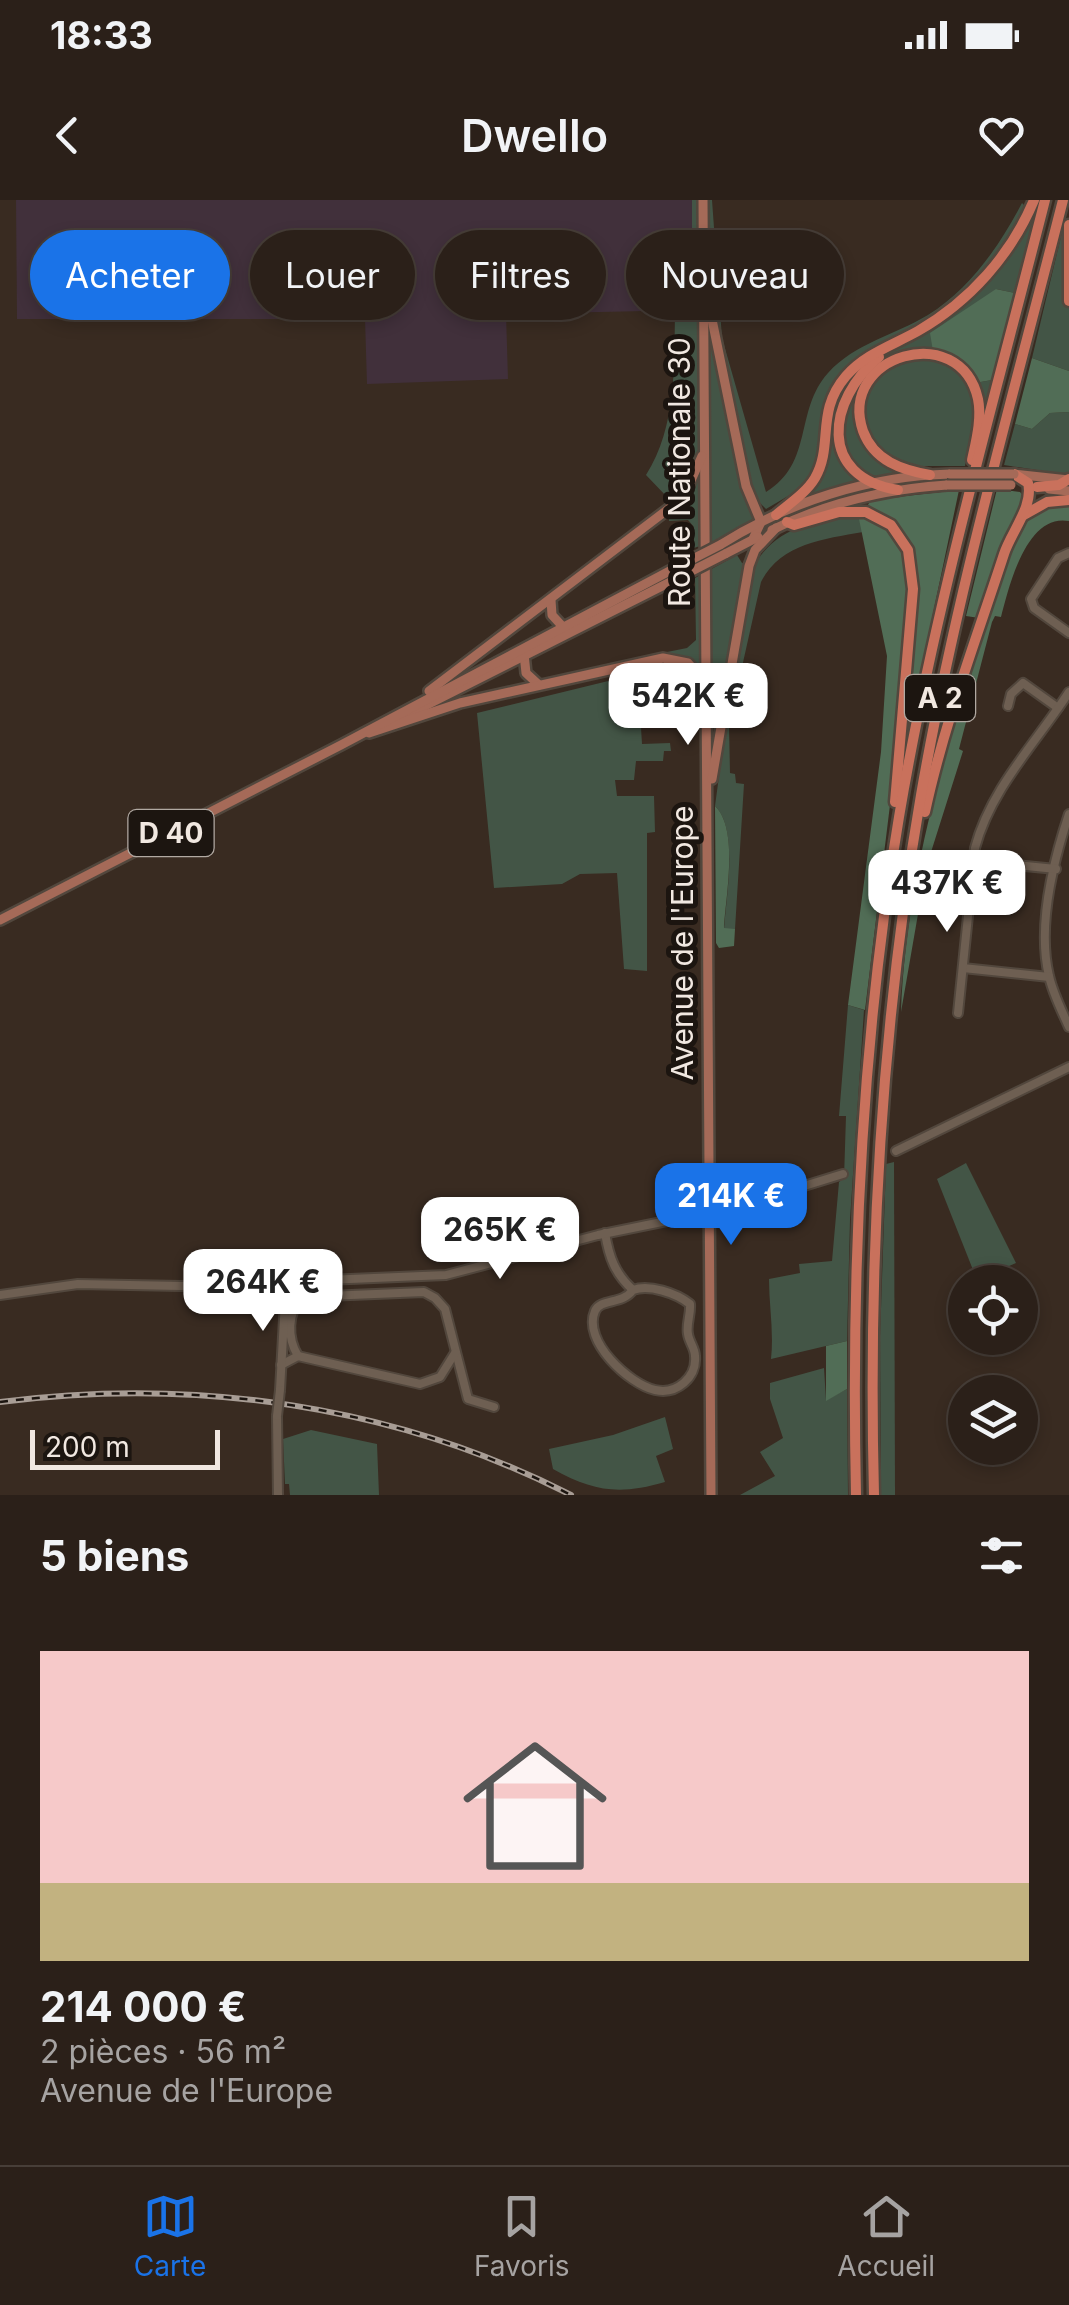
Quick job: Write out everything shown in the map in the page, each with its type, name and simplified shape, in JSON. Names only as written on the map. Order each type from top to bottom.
[{"type":"highway","points":[[888,892],[913,590],[910,555],[894,528],[870,513],[846,511],[794,525],[780,522],[818,473],[826,414],[842,380],[866,359],[954,307],[1012,243],[1034,200]]},
{"type":"highway","name":"A 2","points":[[856,1495],[854,1334],[861,1157],[888,892],[918,717],[954,556],[1045,200]]},
{"type":"highway","name":"A 2","points":[[874,1495],[872,1344],[878,1181],[905,895],[928,757],[954,638],[1064,200]]},
{"type":"highway","points":[[1069,224],[1069,301]]},
{"type":"highway","points":[[898,490],[875,483],[855,470],[838,434],[841,407],[853,383],[912,334]]},
{"type":"highway","points":[[930,474],[899,468],[883,459],[870,444],[861,424],[861,404],[868,384],[881,368],[907,354],[929,354],[950,361],[966,374],[978,399],[978,431],[954,556]]},
{"type":"highway","points":[[1013,480],[1024,478],[1033,487],[1069,480]]},
{"type":"highway","points":[[905,895],[941,746],[1010,538],[1033,487]]},
{"type":"highway","points":[[1020,519],[1042,503],[1069,500]]},
{"type":"main road","name":"Route Nationale 30","points":[[703,200],[703,230]]},
{"type":"main road","name":"Route Nationale 30","points":[[703,320],[707,684]]},
{"type":"main road","points":[[712,320],[746,486],[761,522],[754,539]]},
{"type":"main road","name":"D 40","points":[[392,717],[671,507],[692,480],[705,449]]},
{"type":"main road","name":"D 40","points":[[740,546],[823,496],[875,483],[930,474],[1013,480]]},
{"type":"main road","name":"D 40","points":[[341,745],[586,625],[722,549],[761,522],[780,522],[898,490],[1013,480],[1069,480]]},
{"type":"main road","points":[[1033,487],[1069,491]]},
{"type":"main road","points":[[708,812],[720,720],[749,566],[755,550],[780,522]]},
{"type":"main road","points":[[722,549],[740,546],[747,554],[749,566]]},
{"type":"main road","name":"D 40","points":[[0,920],[341,745],[562,626],[682,571]]},
{"type":"main road","points":[[551,600],[552,615],[562,626]]},
{"type":"main road","name":"D 40","points":[[562,626],[572,629],[586,625]]},
{"type":"main road","points":[[529,643],[523,658],[526,673],[539,684]]},
{"type":"main road","points":[[369,734],[444,707],[667,658],[688,662],[707,684]]},
{"type":"main road","name":"Avenue de l'Europe","points":[[707,684],[711,1495]]},
{"type":"street","points":[[1069,553],[1058,558],[1032,594],[1031,602],[1069,633]]},
{"type":"street","points":[[1008,706],[1009,696],[1023,683],[1063,705]]},
{"type":"street","points":[[958,1013],[974,861],[982,824],[992,801],[1069,692]]},
{"type":"street","points":[[1069,814],[1045,940],[1049,977],[1069,1027]]},
{"type":"street","points":[[974,861],[1056,869]]},
{"type":"street","points":[[963,968],[1049,977]]},
{"type":"street","points":[[896,1152],[1069,1067]]},
{"type":"street","points":[[0,1295],[66,1284],[181,1286],[429,1277],[471,1271],[606,1233],[736,1206],[843,1174]]},
{"type":"street","points":[[708,1213],[736,1206]]},
{"type":"street","points":[[606,1233],[612,1263],[633,1290]]},
{"type":"street","points":[[429,1277],[429,1294]]},
{"type":"street","points":[[278,1495],[276,1416],[286,1282]]},
{"type":"street","points":[[642,1287],[672,1294],[690,1304],[688,1332],[696,1358],[694,1371],[685,1383],[654,1390],[630,1376],[599,1348],[596,1309],[624,1300],[633,1290],[642,1287]]},
{"type":"street","points":[[298,1356],[291,1344],[292,1320],[294,1306],[304,1296],[416,1291],[429,1294],[446,1313],[470,1400],[494,1407]]},
{"type":"street","points":[[440,1377],[455,1353]]},
{"type":"street","points":[[281,1365],[298,1356],[411,1383],[440,1377],[462,1379]]},
{"type":"shaded area","points":[[16,200],[693,200],[693,230],[626,230],[626,311],[606,312],[606,230],[435,230],[435,320],[506,320],[508,379],[367,384],[365,320],[415,320],[415,230],[250,230],[250,319],[230,319],[230,230],[30,230],[30,319],[17,319]]},
{"type":"green space","points":[[692,200],[712,200],[714,230],[692,230]]},
{"type":"green space","points":[[1022,203],[1026,207],[1024,213],[1034,216],[1015,293],[996,289],[975,383],[992,380],[983,413],[974,412],[965,466],[906,466],[900,475],[851,483],[801,498],[795,492],[766,509],[754,497],[750,484],[729,379],[721,383],[753,518],[734,534],[694,548],[694,527],[688,520],[669,521],[668,498],[646,475],[669,416],[675,320],[721,320],[722,338],[766,492],[791,467],[811,404],[828,373],[850,354],[928,315],[957,292],[994,250]]},
{"type":"green space","points":[[1063,228],[1069,228],[1069,371],[1032,358]]},
{"type":"green space","points":[[996,289],[1015,293],[992,380],[975,383],[933,351],[930,333]]},
{"type":"green space","points":[[1032,358],[1069,371],[1069,412],[1050,413],[1032,429],[1015,424]]},
{"type":"green space","points":[[1069,412],[1069,475],[1004,465],[1015,424],[1032,429],[1050,413]]},
{"type":"green space","points":[[997,489],[1020,492],[1024,504],[1042,508],[1069,505],[1069,521],[1041,528],[1031,540],[1015,571],[1001,617],[995,616],[992,622],[959,749],[963,751],[926,868],[901,1012],[911,912],[930,813],[986,619],[966,616]]},
{"type":"green space","points":[[959,490],[920,675],[903,674],[865,1010],[848,1005],[881,752],[887,656],[859,519],[871,500]]},
{"type":"green space","points":[[860,517],[863,532],[791,551],[769,569],[761,582],[729,725],[730,773],[735,774],[736,783],[744,784],[735,929],[724,929],[729,847],[727,830],[715,806],[726,724],[713,722],[712,690],[697,690],[690,698],[690,707],[640,711],[642,744],[670,743],[671,751],[664,751],[663,761],[636,761],[634,780],[615,780],[617,796],[654,796],[655,832],[647,833],[647,971],[624,969],[617,873],[580,874],[562,884],[494,888],[477,713],[645,672],[642,657],[687,648],[696,640],[695,578],[737,555],[742,563],[754,566],[774,542],[800,527]]},
{"type":"green space","points":[[715,806],[727,830],[729,846],[724,928],[735,929],[734,946],[719,948],[716,943]]},
{"type":"green space","points":[[848,1005],[864,1010],[850,1220],[847,1341],[771,1359],[769,1279],[800,1273],[799,1264],[832,1261],[839,1182],[844,1178],[846,1116],[839,1116]]},
{"type":"green space","points":[[894,1162],[895,1495],[881,1495],[880,1337],[886,1164]]},
{"type":"green space","points":[[966,1163],[1016,1263],[971,1265],[937,1179]]},
{"type":"green space","points":[[847,1341],[847,1389],[826,1401],[826,1346]]},
{"type":"green space","points":[[824,1368],[826,1400],[847,1389],[848,1495],[740,1495],[775,1476],[760,1452],[783,1438],[770,1399],[770,1383]]},
{"type":"green space","points":[[665,1417],[673,1449],[656,1456],[665,1482],[634,1489],[608,1489],[581,1483],[553,1469],[549,1449],[613,1435]]},
{"type":"green space","points":[[311,1430],[377,1444],[379,1495],[290,1495],[289,1484],[285,1484],[283,1439]]},
{"type":"railway","points":[[0,1402],[147,1393],[293,1405],[435,1439],[504,1464],[571,1495]]}]
